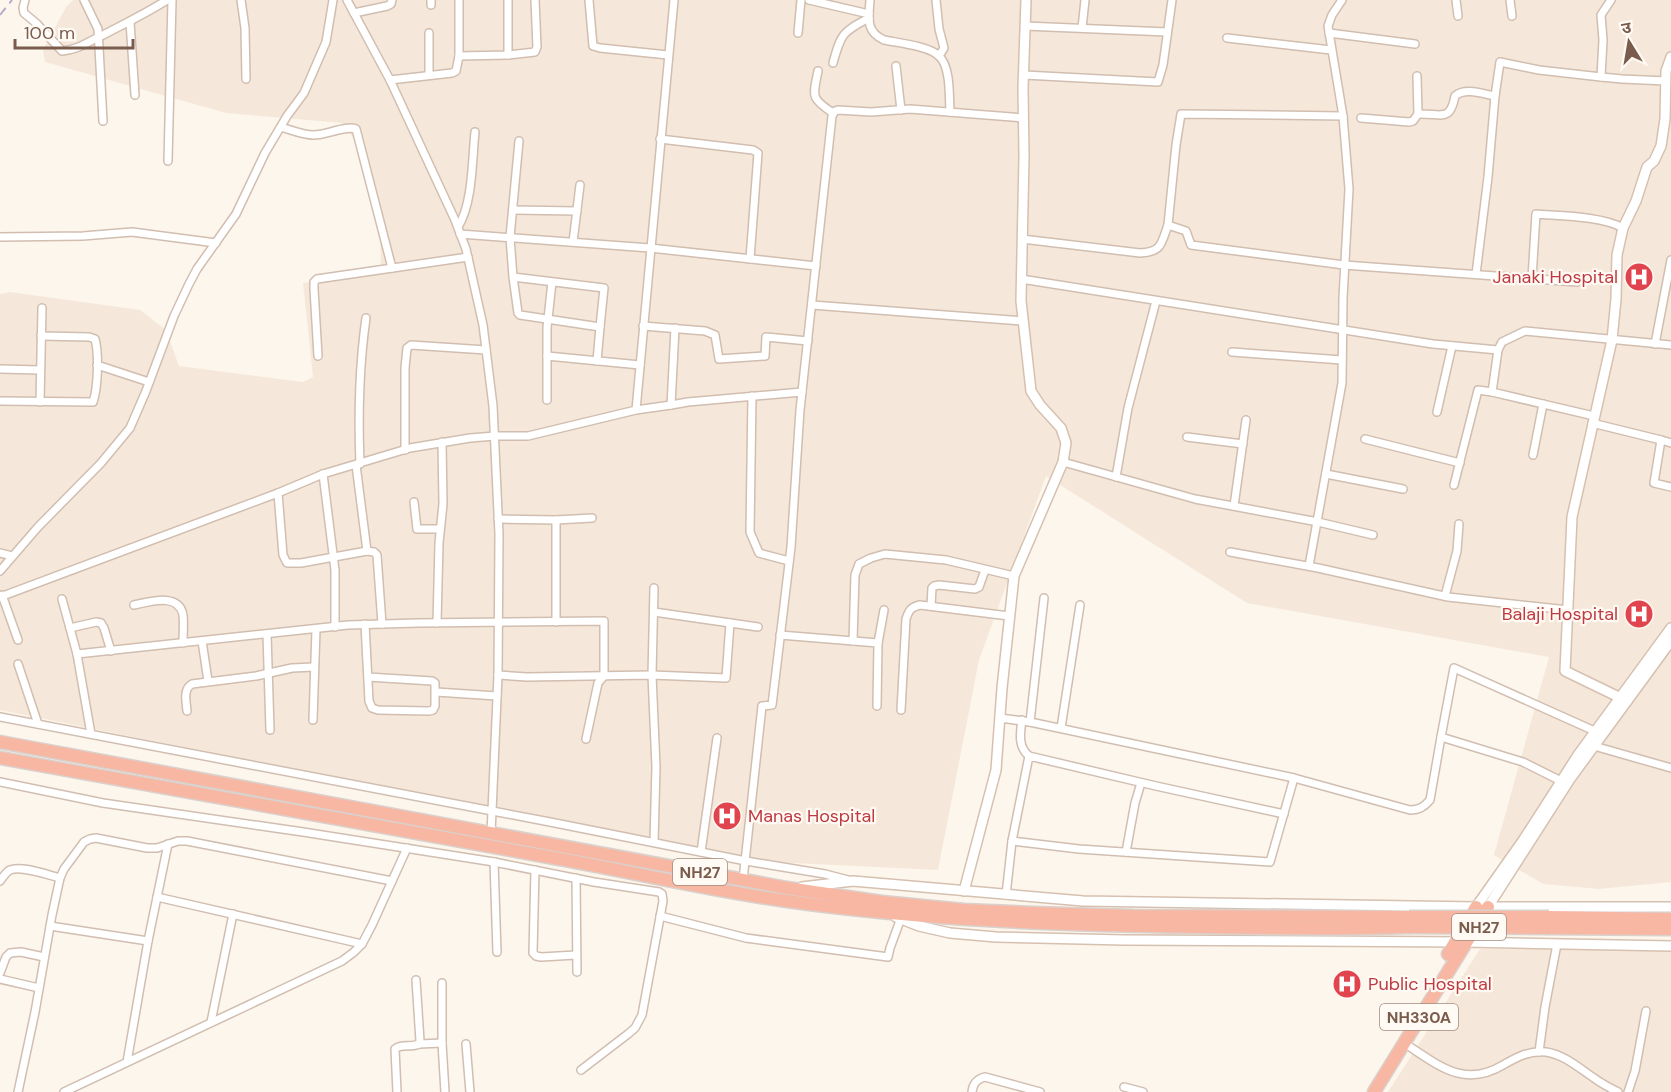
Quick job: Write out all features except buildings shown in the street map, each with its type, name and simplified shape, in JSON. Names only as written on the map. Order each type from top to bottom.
[{"type":"highway","name":"NH27","points":[[0,742],[743,880],[906,904],[964,910],[1033,913],[1409,922],[1671,919]]},
{"type":"highway","name":"NH27","points":[[0,758],[787,901],[995,921],[1118,926],[1358,929],[1409,922]]},
{"type":"highway","name":"NH330A","points":[[1366,1092],[1482,907]]},
{"type":"highway","name":"NH27","points":[[1549,922],[1671,929]]},
{"type":"highway","name":"NH330A","points":[[1374,1092],[1461,942]]},
{"type":"street","points":[[25,0],[24,13],[62,51],[75,50],[167,0]]},
{"type":"street","points":[[84,0],[98,29],[103,121]]},
{"type":"street","points":[[168,161],[172,0]]},
{"type":"street","points":[[241,0],[245,28],[246,79]]},
{"type":"street","points":[[0,571],[38,527],[101,463],[130,428],[174,316],[196,269],[236,214],[252,178],[281,127],[304,93],[326,42],[333,0]]},
{"type":"street","points":[[347,0],[390,80],[459,230],[468,258],[483,325],[493,406],[498,519],[498,675],[491,834]]},
{"type":"street","points":[[354,13],[387,6],[392,0]]},
{"type":"street","points":[[390,80],[456,71],[459,56],[459,0]]},
{"type":"street","points":[[508,0],[508,55]]},
{"type":"street","points":[[459,56],[526,54],[537,50],[535,0]]},
{"type":"street","points":[[589,0],[593,46],[668,55]]},
{"type":"street","points":[[636,410],[674,0]]},
{"type":"street","points":[[798,33],[801,0]]},
{"type":"street","points":[[809,0],[869,16]]},
{"type":"street","points":[[870,0],[869,16],[872,31],[877,37],[931,51],[939,56],[947,72],[950,112]]},
{"type":"street","points":[[936,0],[937,20],[944,48],[939,56]]},
{"type":"street","points":[[964,891],[996,770],[1014,576],[1063,462],[1066,443],[1061,428],[1031,392],[1021,301],[1026,0]]},
{"type":"street","points":[[1082,28],[1085,0]]},
{"type":"street","points":[[1024,75],[1156,82],[1160,79],[1163,65],[1172,0]]},
{"type":"street","points":[[1309,566],[1342,383],[1344,266],[1349,189],[1329,21],[1342,0]]},
{"type":"street","points":[[1456,0],[1458,16]]},
{"type":"street","points":[[1510,0],[1512,16]]},
{"type":"street","points":[[1601,77],[1604,40],[1600,15],[1611,0]]},
{"type":"street","points":[[833,63],[844,34],[869,16]]},
{"type":"street","points":[[130,22],[135,95]]},
{"type":"street","points":[[1025,26],[1167,32]]},
{"type":"street","points":[[429,33],[429,75]]},
{"type":"street","points":[[1329,33],[1414,44]]},
{"type":"street","points":[[1227,38],[1331,50]]},
{"type":"street","points":[[1623,699],[1565,671],[1572,517],[1612,340],[1617,255],[1623,228],[1647,167],[1654,161],[1661,146],[1665,119],[1666,71],[1671,57]]},
{"type":"street","points":[[1476,274],[1500,62],[1539,70],[1622,80],[1666,81]]},
{"type":"street","points":[[896,66],[901,110]]},
{"type":"street","points":[[818,70],[814,96],[819,104],[833,113]]},
{"type":"street","points":[[1361,118],[1413,121],[1418,114],[1417,76]]},
{"type":"street","points":[[1418,114],[1448,113],[1453,106],[1455,96],[1461,92],[1495,96]]},
{"type":"street","points":[[833,113],[838,110],[871,112],[901,110],[1023,118]]},
{"type":"street","points":[[743,880],[762,706],[772,705],[789,561],[802,392],[833,113]]},
{"type":"street","points":[[1022,239],[1153,253],[1160,246],[1168,225],[1181,114],[1342,116]]},
{"type":"street","points":[[281,127],[311,135],[352,127],[356,129],[392,268]]},
{"type":"street","points":[[459,230],[468,205],[475,132]]},
{"type":"street","points":[[660,139],[753,150],[758,153],[750,259]]},
{"type":"street","points":[[519,141],[510,237],[518,313],[600,327]]},
{"type":"street","points":[[573,242],[580,185]]},
{"type":"street","points":[[513,210],[577,211]]},
{"type":"street","points":[[1532,278],[1536,214],[1587,218],[1623,228]]},
{"type":"street","points":[[1168,225],[1186,231],[1191,245],[1344,266],[1577,282]]},
{"type":"street","points":[[459,230],[510,237],[650,248],[816,266]]},
{"type":"street","points":[[0,237],[82,236],[132,232],[216,243]]},
{"type":"street","points":[[318,356],[314,282],[317,279],[468,258]]},
{"type":"street","points":[[1655,344],[1671,261]]},
{"type":"street","points":[[513,277],[604,288],[597,361]]},
{"type":"street","points":[[1022,279],[1343,330],[1452,346],[1498,350]]},
{"type":"street","points":[[547,400],[548,319],[552,282]]},
{"type":"street","points":[[1116,477],[1128,408],[1156,301]]},
{"type":"street","points":[[812,305],[1023,321]]},
{"type":"street","points":[[40,402],[42,308]]},
{"type":"street","points":[[366,318],[359,389],[358,464],[367,551]]},
{"type":"street","points":[[643,326],[705,331],[715,335],[718,359],[765,356],[766,337],[808,341]]},
{"type":"street","points":[[671,405],[675,328]]},
{"type":"street","points":[[1492,392],[1498,350],[1502,342],[1525,331],[1671,345]]},
{"type":"street","points":[[0,400],[93,402],[97,365],[95,339],[41,336]]},
{"type":"street","points":[[405,450],[407,348],[411,345],[486,350]]},
{"type":"street","points":[[1437,412],[1452,346]]},
{"type":"street","points":[[1232,352],[1342,360]]},
{"type":"street","points":[[547,356],[640,365]]},
{"type":"street","points":[[97,365],[149,382]]},
{"type":"street","points":[[0,369],[40,370]]},
{"type":"street","points":[[1454,485],[1478,390],[1543,404],[1671,443]]},
{"type":"street","points":[[18,640],[1,596],[278,493],[322,474],[405,450],[442,442],[495,436],[528,436],[636,410],[688,402],[802,392]]},
{"type":"street","points":[[752,396],[750,532],[759,553],[789,561]]},
{"type":"street","points":[[1533,455],[1543,404]]},
{"type":"street","points":[[1234,506],[1246,420]]},
{"type":"street","points":[[1187,437],[1243,444]]},
{"type":"street","points":[[1365,439],[1460,464]]},
{"type":"street","points":[[1661,440],[1654,483],[1671,487]]},
{"type":"street","points":[[437,623],[443,504],[442,442]]},
{"type":"street","points":[[1063,462],[1196,499],[1318,522],[1372,535]]},
{"type":"street","points":[[322,474],[336,579],[335,627]]},
{"type":"street","points":[[1326,474],[1403,489]]},
{"type":"street","points":[[278,493],[284,560],[287,562],[293,564],[367,551],[374,552],[378,560],[382,624]]},
{"type":"street","points":[[414,502],[417,530],[440,529]]},
{"type":"street","points":[[498,519],[592,518]]},
{"type":"street","points":[[555,520],[555,622]]},
{"type":"street","points":[[1445,596],[1457,551],[1459,524]]},
{"type":"street","points":[[1230,552],[1309,566],[1445,596],[1568,610]]},
{"type":"street","points":[[0,553],[12,556]]},
{"type":"street","points":[[853,641],[855,575],[859,564],[871,558],[885,554],[946,560],[1014,576]]},
{"type":"street","points":[[931,606],[934,586],[975,589],[979,587],[985,570]]},
{"type":"street","points":[[654,588],[652,675],[656,768],[654,842]]},
{"type":"street","points":[[1030,722],[1044,598]]},
{"type":"street","points":[[62,599],[77,654],[91,734]]},
{"type":"street","points":[[134,605],[154,600],[176,603],[183,615],[183,644]]},
{"type":"street","points":[[1061,728],[1080,605]]},
{"type":"street","points":[[901,710],[906,619],[913,606],[931,606],[1009,616]]},
{"type":"street","points":[[877,706],[878,643],[884,610]]},
{"type":"street","points":[[654,612],[758,627]]},
{"type":"street","points":[[77,654],[365,624],[604,621],[604,676],[598,683],[586,739]]},
{"type":"street","points":[[70,628],[101,623],[111,651]]},
{"type":"street","points":[[498,675],[527,677],[652,675],[726,678],[730,623]]},
{"type":"street","points":[[365,624],[369,705],[378,710],[429,711],[435,706],[435,683],[432,681],[368,677]]},
{"type":"street","points":[[1482,907],[1671,628]]},
{"type":"street","points":[[313,720],[316,629]]},
{"type":"street","points":[[267,634],[270,730]]},
{"type":"street","points":[[780,635],[878,643]]},
{"type":"street","points":[[202,641],[208,681]]},
{"type":"street","points":[[1623,699],[1671,641]]},
{"type":"street","points":[[18,664],[38,724]]},
{"type":"street","points":[[187,711],[186,693],[188,686],[192,684],[240,679],[292,668],[314,667]]},
{"type":"street","points":[[1000,718],[1022,720],[1294,778],[1410,810],[1417,810],[1430,800],[1454,668],[1599,733]]},
{"type":"street","points":[[436,692],[497,696]]},
{"type":"street","points":[[0,717],[854,881],[1094,902],[1671,907]]},
{"type":"street","points":[[1022,720],[1020,736],[1022,750],[1029,756],[1284,814]]},
{"type":"street","points":[[1564,783],[1594,746],[1599,733]]},
{"type":"street","points":[[1441,737],[1523,762],[1564,783]]},
{"type":"street","points":[[700,852],[717,738]]},
{"type":"street","points":[[1594,746],[1671,768]]},
{"type":"street","points":[[1006,895],[1012,841],[1029,756]]},
{"type":"street","points":[[1012,841],[1079,849],[1270,862],[1294,778]]},
{"type":"street","points":[[0,782],[103,803],[494,862],[594,882],[655,890],[662,894]]},
{"type":"street","points":[[1126,852],[1135,802],[1141,783]]},
{"type":"street","points":[[18,1092],[60,878],[84,842],[96,838],[147,848],[157,848],[178,841],[202,843],[392,881]]},
{"type":"street","points":[[127,1062],[168,844]]},
{"type":"street","points":[[64,1092],[326,970],[348,957],[362,944],[407,848]]},
{"type":"street","points":[[494,862],[497,952]]},
{"type":"street","points":[[0,880],[9,870],[14,869],[60,878]]},
{"type":"street","points":[[535,870],[533,953],[541,957],[576,955]]},
{"type":"street","points":[[576,878],[577,972]]},
{"type":"street","points":[[581,1070],[628,1034],[638,1023],[646,999],[665,880]]},
{"type":"street","points":[[788,888],[854,881]]},
{"type":"street","points":[[157,897],[362,944]]},
{"type":"street","points":[[880,911],[919,926],[950,933],[996,937],[1671,946]]},
{"type":"street","points":[[211,1022],[233,914]]},
{"type":"street","points":[[660,916],[746,938],[888,957],[901,918]]},
{"type":"street","points":[[50,926],[148,941]]},
{"type":"street","points":[[1539,1052],[1557,944]]},
{"type":"street","points":[[0,973],[10,952],[44,957]]},
{"type":"street","points":[[0,979],[39,988]]},
{"type":"street","points":[[417,980],[419,1044]]},
{"type":"street","points":[[442,983],[441,1043],[445,1092]]},
{"type":"street","points":[[1628,1092],[1635,1071],[1646,1011]]},
{"type":"street","points":[[397,1092],[395,1049],[419,1044],[441,1043]]},
{"type":"street","points":[[1404,1043],[1446,1070],[1465,1075],[1488,1073],[1524,1054],[1539,1052],[1560,1056],[1618,1092]]},
{"type":"street","points":[[466,1044],[470,1092]]},
{"type":"street","points":[[972,1092],[978,1079],[985,1077],[1040,1092]]},
{"type":"street","points":[[1124,1087],[1143,1092]]},
{"type":"shaded area","points":[[73,0],[1671,0],[1671,882],[1599,889],[1543,884],[1494,855],[1549,657],[1247,603],[1046,476],[979,660],[938,870],[749,861],[0,710],[0,294],[10,292],[140,310],[166,330],[179,366],[303,382],[313,377],[303,283],[381,270],[379,201],[361,148],[342,123],[226,113],[45,62],[43,50],[66,7]]},
{"type":"shaded area","points":[[1480,949],[1671,950],[1671,1092],[1388,1092]]},
{"type":"railway","points":[[0,15],[12,0]]},
{"type":"place","name":"Janaki Hospital","points":[[1639,277]]},
{"type":"place","name":"Balaji Hospital","points":[[1639,614]]},
{"type":"place","name":"Manas Hospital","points":[[727,816]]},
{"type":"place","name":"Public Hospital","points":[[1347,984]]}]
